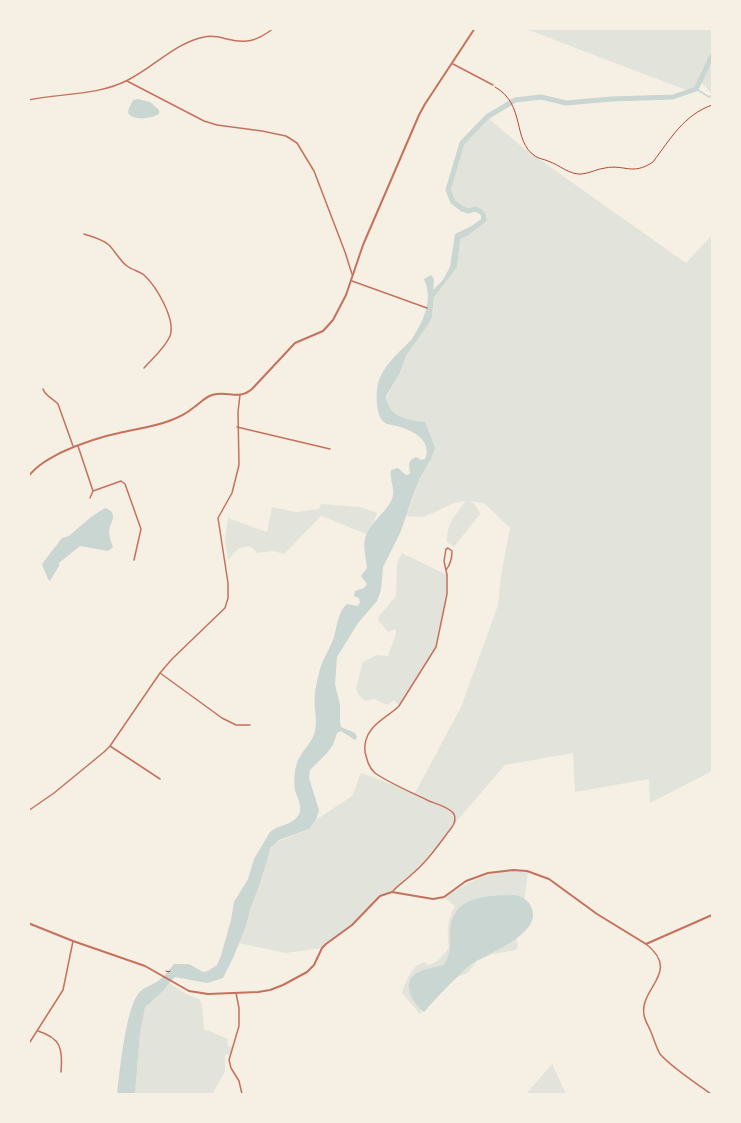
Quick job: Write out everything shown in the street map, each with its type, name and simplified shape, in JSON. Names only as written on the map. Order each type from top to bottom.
[{"type":"street","points":[[28,100],[79,94],[127,81],[173,51],[204,37],[213,36],[243,42],[261,37],[274,28]]},
{"type":"street","points":[[28,477],[44,462],[78,445],[169,421],[191,411],[213,395],[240,395],[252,389],[296,343],[329,326],[346,295],[376,213],[424,104],[475,28]]},
{"type":"street","points":[[453,63],[493,85]]},
{"type":"street","points":[[127,81],[204,121],[286,136],[297,143],[314,171],[345,252],[352,277]]},
{"type":"street","points":[[84,234],[102,240],[127,266],[143,274],[157,290],[165,304],[171,323],[169,338],[144,368]]},
{"type":"street","points":[[351,281],[427,308]]},
{"type":"street","points":[[43,389],[58,404],[74,447]]},
{"type":"street","points":[[28,811],[81,772],[110,746],[160,673],[185,645],[225,608],[228,584],[218,518],[232,493],[239,465],[237,427],[240,395]]},
{"type":"street","points":[[237,427],[330,449]]},
{"type":"street","points":[[78,445],[93,491],[90,498]]},
{"type":"street","points":[[93,491],[121,481],[125,484],[141,529],[134,560]]},
{"type":"street","points":[[392,892],[430,855],[455,824],[455,818],[448,809],[375,773],[370,767],[365,745],[371,729],[399,706],[436,647],[447,594],[445,554],[448,548],[452,554],[446,570]]},
{"type":"street","points":[[160,673],[222,718],[236,725],[250,725]]},
{"type":"street","points":[[110,746],[160,779]]},
{"type":"street","points":[[28,923],[137,963],[189,991],[208,994],[258,992],[283,985],[307,972],[314,965],[326,944],[352,925],[380,896],[392,892],[433,899],[444,897],[466,881],[488,873],[527,871],[549,879],[597,914],[646,944],[657,955],[660,964],[658,978],[647,997],[643,1011],[657,1048],[670,1063],[711,1095]]},
{"type":"street","points":[[646,944],[712,915]]},
{"type":"street","points":[[28,1045],[63,990],[74,941]]},
{"type":"street","points":[[236,993],[239,1026],[229,1060],[239,1081],[242,1095]]},
{"type":"street","points":[[38,1031],[54,1037],[59,1043],[61,1072]]},
{"type":"path","points":[[493,85],[505,92],[513,104],[526,146],[531,153],[572,173],[583,174],[613,167],[630,170],[646,167],[653,162],[688,117],[712,105]]},
{"type":"path","points":[[166,970],[170,971]]},
{"type":"shaded area","points":[[526,29],[712,29],[712,94],[703,84],[691,92]]},
{"type":"shaded area","points":[[133,100],[150,102],[159,110],[159,114],[142,118],[131,116],[128,113],[129,108]]},
{"type":"shaded area","points":[[487,117],[522,147],[686,263],[712,235],[712,771],[650,803],[649,779],[575,792],[573,753],[505,765],[412,874],[392,892],[380,896],[352,925],[322,948],[285,953],[239,943],[267,857],[274,843],[309,829],[316,820],[352,796],[361,773],[415,793],[461,707],[498,605],[510,528],[484,503],[469,501],[475,504],[480,514],[454,547],[447,542],[448,529],[465,501],[454,503],[424,517],[406,516],[420,478],[435,448],[413,421],[402,418],[388,407],[386,398],[399,375],[406,356],[431,321],[434,308],[433,294],[443,282],[454,258],[458,238],[484,220],[481,211],[466,210],[457,206],[449,191],[461,145]]},
{"type":"shaded area","points":[[472,226],[469,235],[460,239],[457,267],[434,297],[430,322],[406,356],[399,375],[386,396],[387,403],[395,413],[406,419],[425,422],[435,448],[420,478],[401,531],[383,567],[381,590],[377,601],[358,623],[337,657],[335,684],[340,705],[341,727],[355,733],[357,737],[355,740],[341,731],[337,733],[333,745],[310,770],[309,778],[319,810],[316,820],[309,829],[279,840],[271,847],[246,926],[223,978],[207,983],[175,977],[145,1007],[140,1033],[135,1094],[117,1094],[126,1028],[138,994],[160,979],[174,964],[189,964],[203,972],[217,965],[234,902],[248,879],[254,859],[270,832],[292,821],[300,813],[295,787],[295,769],[299,757],[311,741],[315,731],[317,682],[340,615],[347,604],[357,606],[360,603],[359,598],[354,596],[355,591],[364,588],[367,584],[361,576],[367,568],[364,549],[367,533],[392,499],[391,470],[398,468],[406,475],[410,474],[409,463],[412,459],[416,457],[421,460],[425,459],[427,454],[425,444],[419,436],[382,420],[377,403],[378,383],[385,369],[412,339],[421,323],[428,301],[424,279],[431,275],[434,279],[433,290],[443,280],[450,267],[455,234]]},
{"type":"shaded area","points":[[321,504],[360,507],[377,513],[369,535],[321,516],[284,554],[274,551],[256,553],[249,546],[238,549],[228,560],[225,540],[228,518],[267,532],[272,507],[296,512],[319,509]]},
{"type":"shaded area","points":[[105,508],[113,515],[109,531],[113,547],[108,551],[80,546],[59,563],[50,581],[42,564],[62,538],[69,536]]},
{"type":"shaded area","points":[[402,553],[447,575],[447,594],[436,647],[399,706],[394,700],[387,705],[374,699],[365,701],[356,688],[363,662],[377,655],[388,656],[395,637],[396,629],[388,632],[378,620],[396,596],[397,563]]},
{"type":"shaded area","points":[[513,870],[528,872],[521,926],[516,938],[518,944],[516,950],[493,954],[477,961],[467,973],[455,978],[437,993],[420,1014],[402,993],[412,970],[424,962],[429,965],[436,962],[449,947],[448,926],[455,906],[444,897],[477,880]]},
{"type":"shaded area","points":[[515,895],[525,899],[531,906],[533,918],[528,927],[511,942],[468,967],[424,1012],[409,991],[410,980],[421,971],[444,965],[450,950],[452,920],[457,911],[472,900],[482,897]]},
{"type":"shaded area","points":[[169,983],[199,999],[202,1005],[204,1029],[228,1039],[227,1046],[233,1047],[230,1055],[225,1054],[225,1072],[212,1094],[135,1094],[144,1012],[148,1003]]},
{"type":"shaded area","points":[[552,1064],[566,1094],[526,1094]]},
{"type":"waterway","points":[[468,232],[484,220],[483,214],[475,209],[469,211],[462,209],[453,202],[448,190],[462,143],[487,117],[515,100],[541,97],[566,103],[673,97],[696,89],[712,56]]},
{"type":"waterway","points":[[696,89],[709,97],[712,95]]}]
